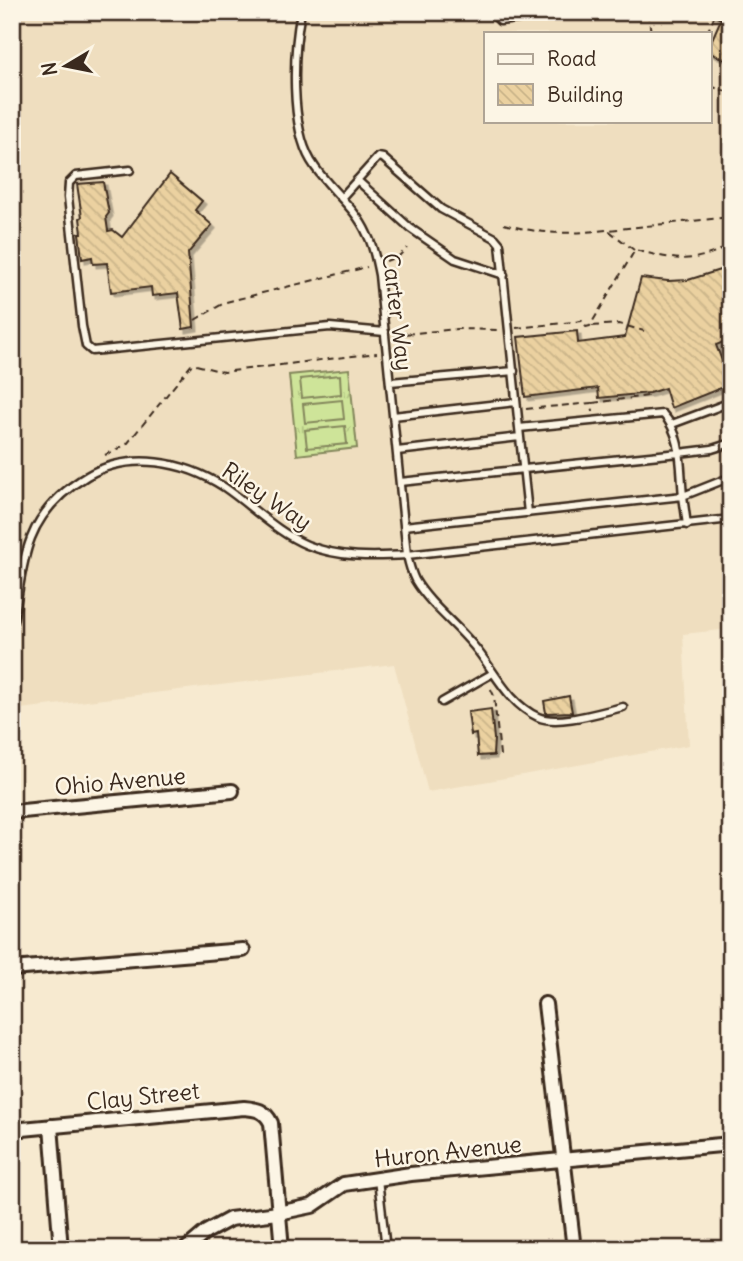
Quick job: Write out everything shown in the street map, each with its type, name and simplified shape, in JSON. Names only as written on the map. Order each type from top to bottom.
[{"type":"street","name":"Ohio Avenue","points":[[12,812],[232,791]]},
{"type":"street","points":[[12,969],[243,950]]},
{"type":"street","points":[[545,1004],[574,1249]]},
{"type":"street","name":"Clay Street","points":[[12,1130],[244,1108],[263,1112],[271,1123],[278,1213]]},
{"type":"street","points":[[51,1126],[61,1249]]},
{"type":"street","name":"Huron Avenue","points":[[186,1249],[230,1219],[312,1206],[344,1184],[411,1174],[731,1144]]},
{"type":"street","points":[[278,1213],[282,1249]]},
{"type":"lane","name":"Carter Way","points":[[302,12],[296,74],[298,128],[310,160],[367,232],[377,264],[407,555],[414,579],[474,646],[505,690],[539,718],[559,720],[623,707]]},
{"type":"lane","points":[[491,12],[500,21],[572,12]]},
{"type":"lane","points":[[341,198],[379,158],[383,158],[441,209],[495,238],[500,244],[520,402],[519,428],[528,513]]},
{"type":"lane","points":[[130,170],[76,176],[69,183],[68,197],[82,326],[86,346],[92,351],[330,327],[384,332]]},
{"type":"lane","points":[[357,180],[410,228],[455,259],[504,275]]},
{"type":"lane","points":[[390,382],[514,371]]},
{"type":"lane","points":[[393,416],[520,402]]},
{"type":"lane","points":[[672,424],[731,402]]},
{"type":"lane","points":[[519,428],[663,414],[672,424],[679,453],[687,525]]},
{"type":"lane","points":[[397,451],[520,437]]},
{"type":"lane","points":[[400,482],[679,453],[712,449],[731,443]]},
{"type":"lane","name":"Riley Way","points":[[12,626],[23,564],[30,541],[47,508],[73,484],[107,467],[128,462],[166,463],[205,476],[285,533],[320,550],[347,555],[407,555],[731,519]]},
{"type":"lane","points":[[404,526],[683,496],[731,477]]},
{"type":"lane","points":[[442,702],[493,673]]},
{"type":"lane","points":[[378,1179],[386,1249]]},
{"type":"path","points":[[648,12],[650,32]]},
{"type":"path","points":[[707,32],[714,17]]},
{"type":"path","points":[[712,87],[731,93]]},
{"type":"path","points":[[504,224],[546,233],[569,234],[731,218]]},
{"type":"path","points":[[608,230],[635,250],[664,259],[685,260],[731,245]]},
{"type":"path","points":[[195,320],[226,302],[377,264],[393,259],[407,248]]},
{"type":"path","points":[[590,326],[635,250]]},
{"type":"path","points":[[105,455],[127,444],[192,364],[224,372],[379,353],[391,335],[457,329],[510,329],[582,321],[586,327],[618,324],[644,331]]},
{"type":"path","points":[[520,402],[525,410],[648,396]]},
{"type":"path","points":[[592,403],[593,421]]},
{"type":"path","points":[[485,678],[495,696],[500,755],[488,756]]},
{"type":"shaded area","points":[[12,12],[731,12],[731,629],[683,634],[689,745],[428,792],[394,664],[12,710]]},
{"type":"green space","points":[[349,369],[357,448],[297,455],[289,375]]},
{"type":"green space","points":[[340,375],[341,394],[302,398],[300,379]]},
{"type":"green space","points":[[342,400],[344,419],[305,423],[303,404]]},
{"type":"green space","points":[[345,426],[347,444],[307,448],[305,430]]},
{"type":"building","points":[[708,12],[731,12],[731,62],[712,54],[712,39],[721,19]]},
{"type":"building","points":[[170,174],[202,201],[195,210],[212,225],[188,253],[194,327],[183,329],[178,293],[152,296],[151,287],[111,292],[107,263],[93,264],[92,257],[82,259],[79,233],[82,233],[82,217],[77,184],[103,182],[109,213],[106,217],[108,231],[113,230],[122,237]]},
{"type":"building","points":[[720,270],[726,277],[731,275],[731,339],[716,345],[731,384],[671,408],[665,388],[649,393],[599,398],[598,388],[525,397],[518,337],[577,331],[578,343],[625,337],[641,278],[688,280]]},
{"type":"building","points":[[569,696],[572,712],[546,713],[544,701]]},
{"type":"building","points":[[491,709],[493,755],[478,756],[476,734],[471,735],[468,712]]}]
